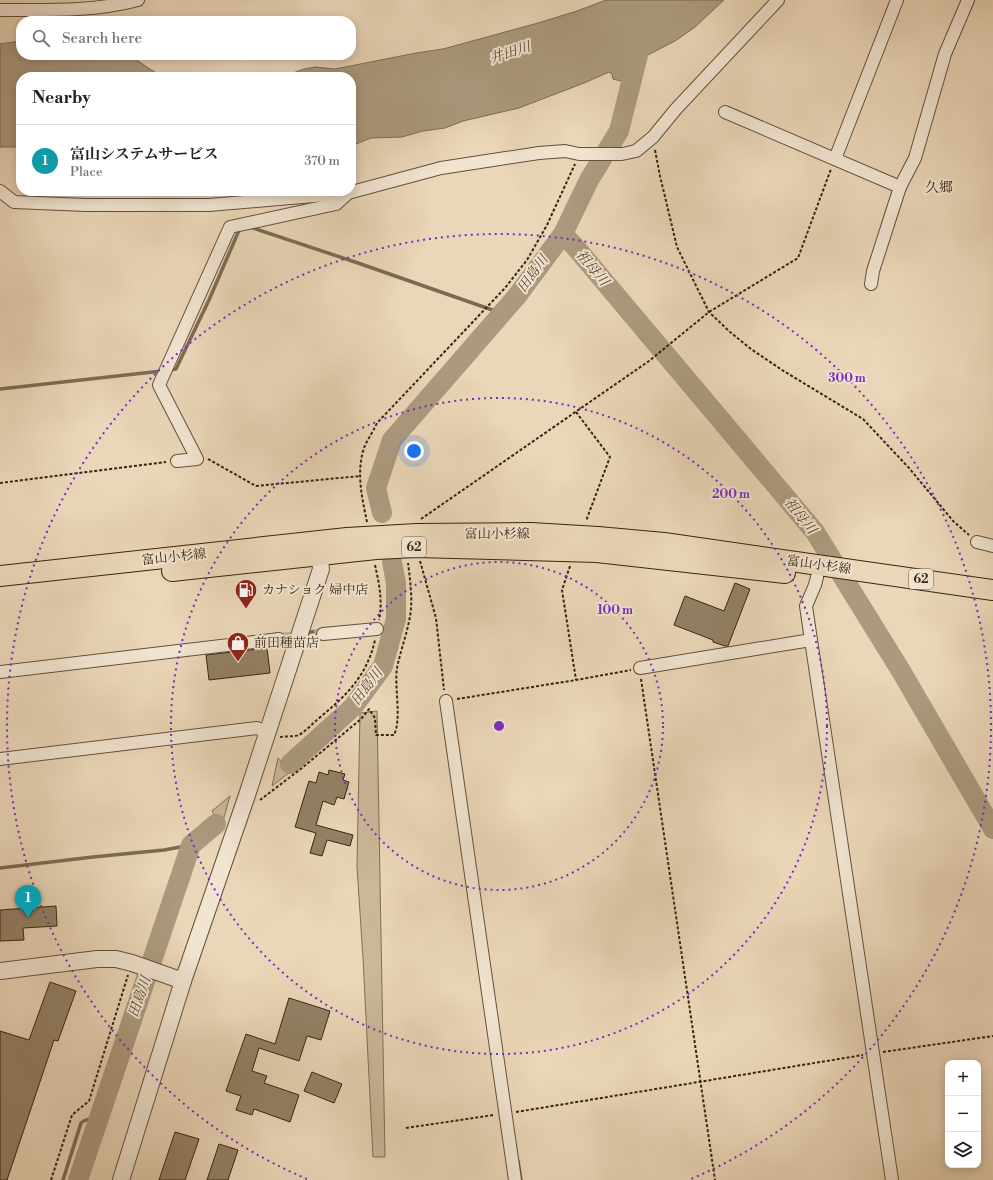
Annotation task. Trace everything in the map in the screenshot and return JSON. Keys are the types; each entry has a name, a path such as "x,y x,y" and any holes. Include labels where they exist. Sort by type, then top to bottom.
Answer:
{"main road":[{"name":"富山小杉線","path":"0,588 417,534 531,534 590,536 664,543 821,574"},
{"name":"富山小杉線","path":"0,576 318,548 372,550 412,548 597,552 993,590"},
{"name":"富山小杉線","path":"854,576 993,603"}],"street":[{"path":"0,10 78,9 123,4 138,0"},
{"path":"356,191 441,168 539,153 565,151 579,154 622,154 636,151 653,136 676,109 778,0"},
{"path":"835,159 897,0"},
{"path":"871,284 873,271 900,187 915,158 944,54 968,0"},
{"path":"725,112 900,187"},
{"path":"0,191 14,202 94,205 210,205 314,196"},
{"path":"177,461 197,459 159,385 230,227 336,204 345,196"},
{"path":"977,542 993,546"},
{"path":"121,1180 183,981 268,733 320,569 318,548"},
{"path":"821,574 806,606 892,1180"},
{"path":"323,634 377,629"},
{"path":"0,672 279,639"},
{"path":"640,668 811,640"},
{"path":"446,700 504,1114 515,1180"},
{"path":"0,759 257,728 268,733"},
{"path":"0,972 97,959 116,959 183,981"}],"path":[{"path":"653,136 660,176 677,248 709,312 730,332 782,370 863,419 909,468 954,522 977,542"},
{"path":"368,522 361,496 360,476 364,449 377,423 505,288 527,260 547,225 579,154"},
{"path":"419,520 649,361 709,312 798,258 835,159"},
{"path":"576,412 610,457 584,528"},
{"path":"197,459 206,458 256,486 360,476"},
{"path":"0,483 177,461"},
{"path":"412,548 436,618 446,700 576,680 640,668 715,1180"},
{"path":"246,798 258,802 361,720 369,709 375,718 376,735 394,735 396,732 397,669 411,608 410,575 412,548"},
{"path":"268,733 277,737 298,735 341,700 358,680 366,666 372,651 381,610 380,586 372,550"},
{"path":"571,562 562,590 576,680"},
{"path":"51,1180 72,1115 89,1101 135,964"},
{"path":"406,1128 504,1114 873,1053 993,1036"}],"shaded area":[{"path":"377,711 385,1157 373,1157 357,867 360,713"},
{"path":"278,758 290,772 272,786"},
{"path":"230,796 221,828 212,811"}],"water":[{"name":"井田川","path":"606,0 724,0 695,27 675,41 642,58 638,63 629,83 613,79 612,74 609,72 519,108 463,121 445,128 423,131 402,137 371,138 356,144 356,72 296,72 316,67 335,69 443,49 577,11"},
{"path":"16,42 16,60 137,60 155,72 16,72 16,147 0,147 0,44"}],"building":[{"path":"735,583 750,589 728,646 713,642 713,640 674,625 685,596 724,611"},
{"name":"前田種苗店","path":"267,648 270,673 209,680 206,655"},
{"path":"329,770 345,774 343,780 349,782 344,799 337,797 334,805 323,801 316,825 353,835 350,846 327,840 322,856 310,853 316,833 295,827 309,781 316,783 319,772 328,775"},
{"path":"56,906 57,926 23,928 24,940 0,941 0,910"},
{"path":"50,982 76,991 58,1041 54,1040 7,1180 0,1180 0,1031 29,1040"},
{"path":"289,998 330,1011 321,1040 307,1036 299,1061 259,1048 252,1071 267,1076 264,1083 299,1095 290,1122 254,1109 252,1115 236,1110 241,1096 226,1091 246,1034 275,1044"},
{"path":"312,1072 342,1084 334,1103 304,1091"},
{"path":"175,1132 199,1139 185,1180 159,1180"},
{"path":"219,1144 238,1150 228,1180 207,1180"}],"waterway":[{"name":"田島川","path":"382,513 376,488 392,440 517,296 563,234 589,180 619,131 641,43"},
{"path":"250,227 501,313"},
{"path":"168,370 176,369 209,300 240,228"},
{"name":"祖母川","path":"563,234 815,532 901,671 993,829"},
{"path":"0,389 162,371"},
{"name":"田島川","path":"290,764 353,707 383,666 396,619 396,583 392,562"},
{"path":"305,633 323,630"},
{"path":"279,636 295,634"},
{"name":"田島川","path":"78,1180 191,845 216,824"},
{"path":"0,868 164,850 191,845"},
{"path":"63,1180 81,1123 87,1120 98,1121"},
{"path":"518,1161 521,1180"}],"tunnel":[{"path":"279,639 323,634"}],"place":[{"name":"カナショク 婦中店","path":"246,610"},
{"name":"前田種苗店","path":"238,662"},
{"name":"富山システムサービス","path":"28,918"}],"district":[{"name":"久郷","path":"939,188"}]}
